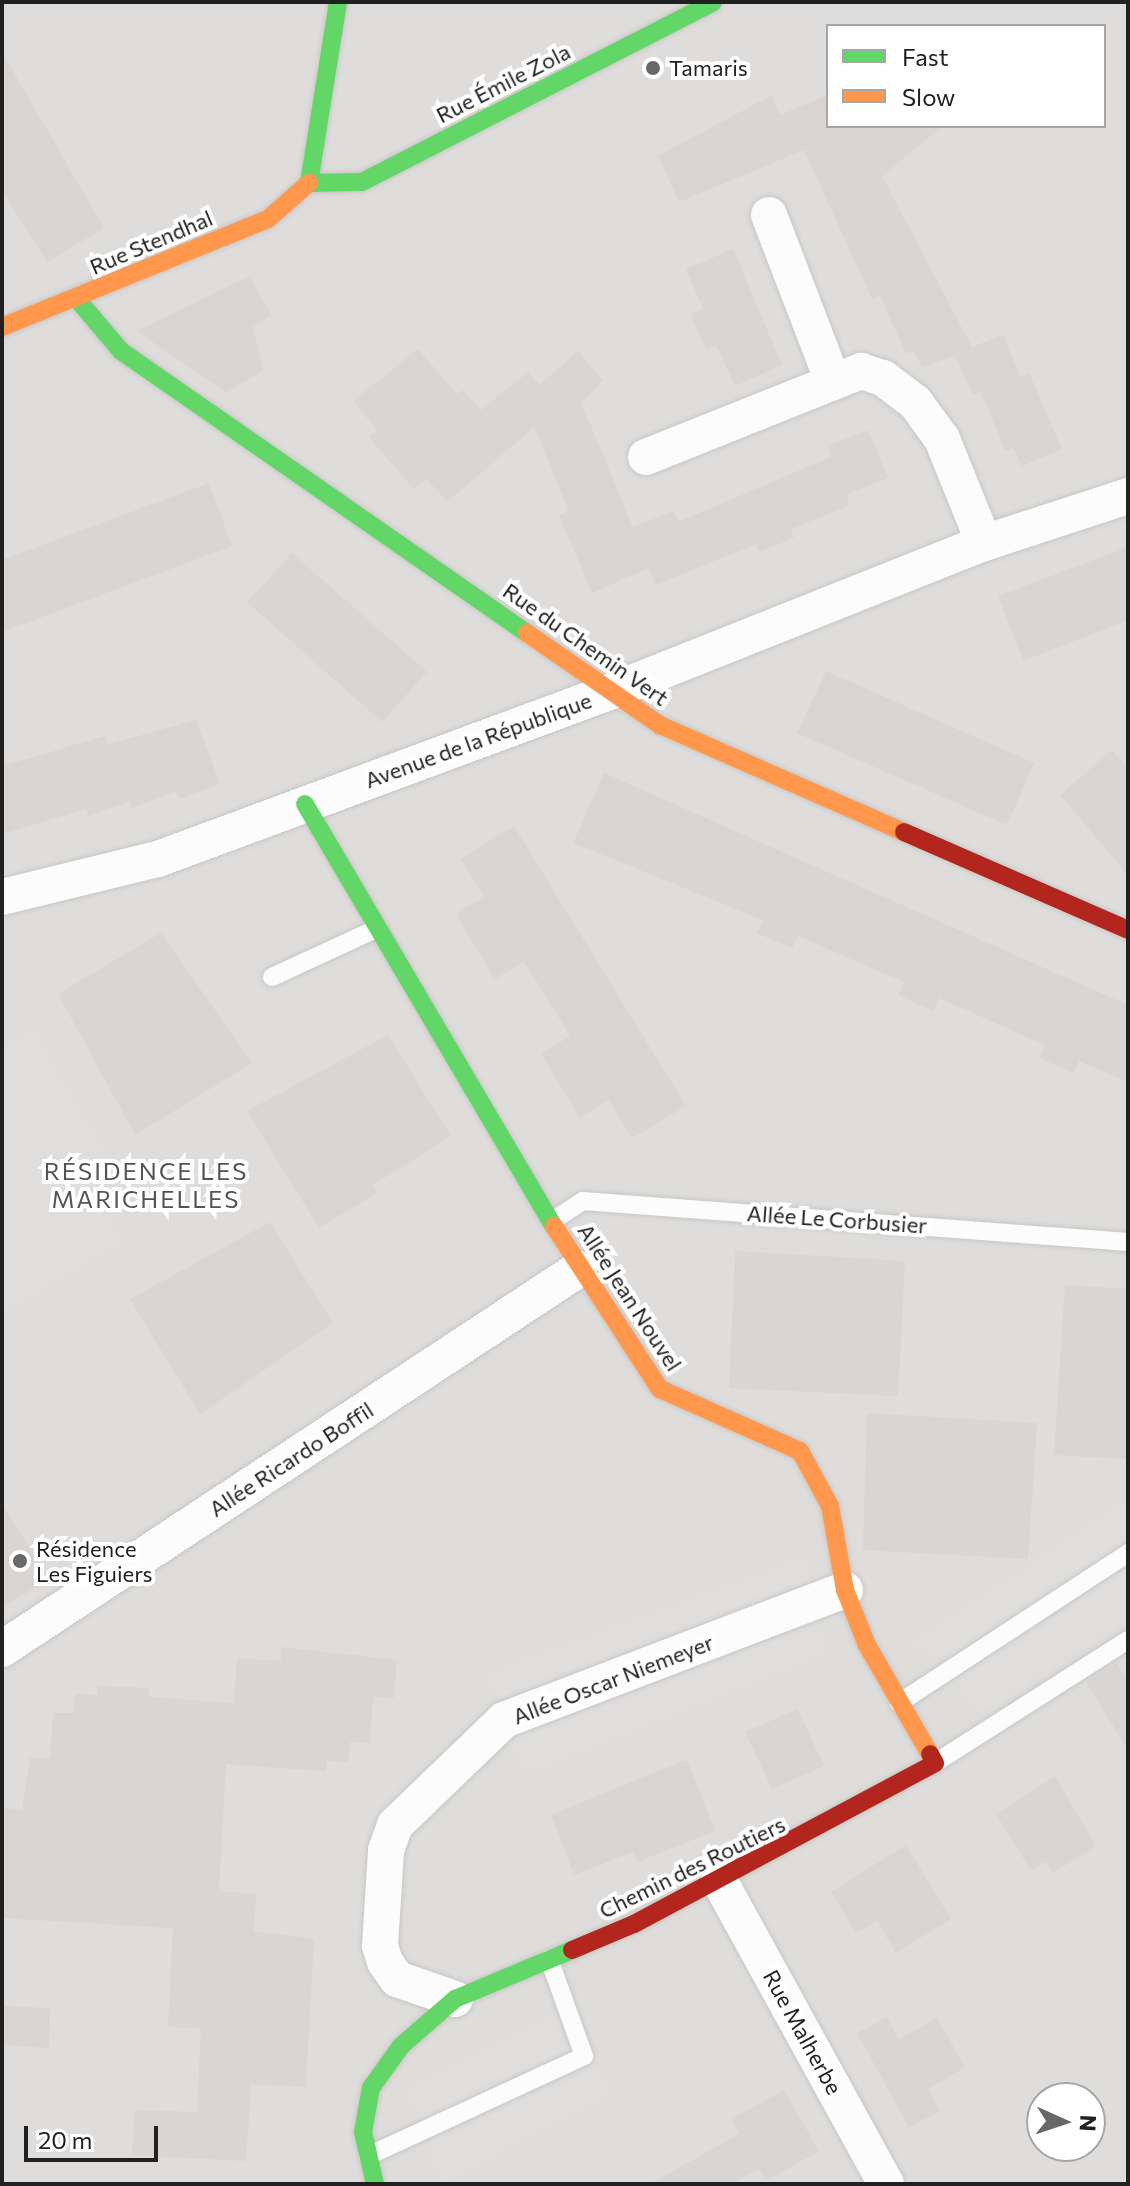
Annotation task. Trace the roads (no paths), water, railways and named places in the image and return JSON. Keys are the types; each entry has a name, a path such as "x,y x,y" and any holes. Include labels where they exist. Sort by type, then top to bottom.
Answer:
{"street":[{"path":"309,183 338,2"},
{"name":"Rue Émile Zola","path":"309,183 362,182 713,2"},
{"name":"Rue Stendhal","path":"2,327 268,219 309,183"},
{"path":"769,215 833,382"},
{"name":"Rue du Chemin Vert","path":"77,299 121,351 660,725 1128,930"},
{"path":"646,457 861,371 883,378 915,402 942,439 984,543"},
{"name":"Avenue de la République","path":"2,897 158,859 609,692 984,543 1128,496"},
{"name":"Allée Jean Nouvel","path":"305,804 579,1269 660,1389 800,1451 830,1506 845,1590 899,1703 935,1763"},
{"name":"Allée Ricardo Boffil","path":"2,1649 579,1269"},
{"name":"Allée Oscar Niemeyer","path":"455,1999 397,1979 385,1962 380,1946 386,1850 395,1825 504,1720 845,1590"},
{"name":"Chemin des Routiers","path":"375,2184 363,2132 371,2088 401,2046 455,1999 719,1880 935,1763"},
{"name":"Rue Malherbe","path":"719,1880 886,2184"}],"lane":[{"path":"272,977 380,927"},
{"name":"Allée Le Corbusier","path":"552,1221 583,1201 1128,1242"},
{"path":"899,1703 1128,1553"},
{"name":"Chemin des Routiers","path":"935,1763 1128,1640"},
{"path":"368,2156 584,2056 549,1959"}],"place":[{"name":"Tamaris","path":"653,68"},
{"name":"Résidence Les Figuiers","path":"20,1561"}],"district":[{"name":"RÉSIDENCE LES MARICHELLES","path":"146,1185"}]}
